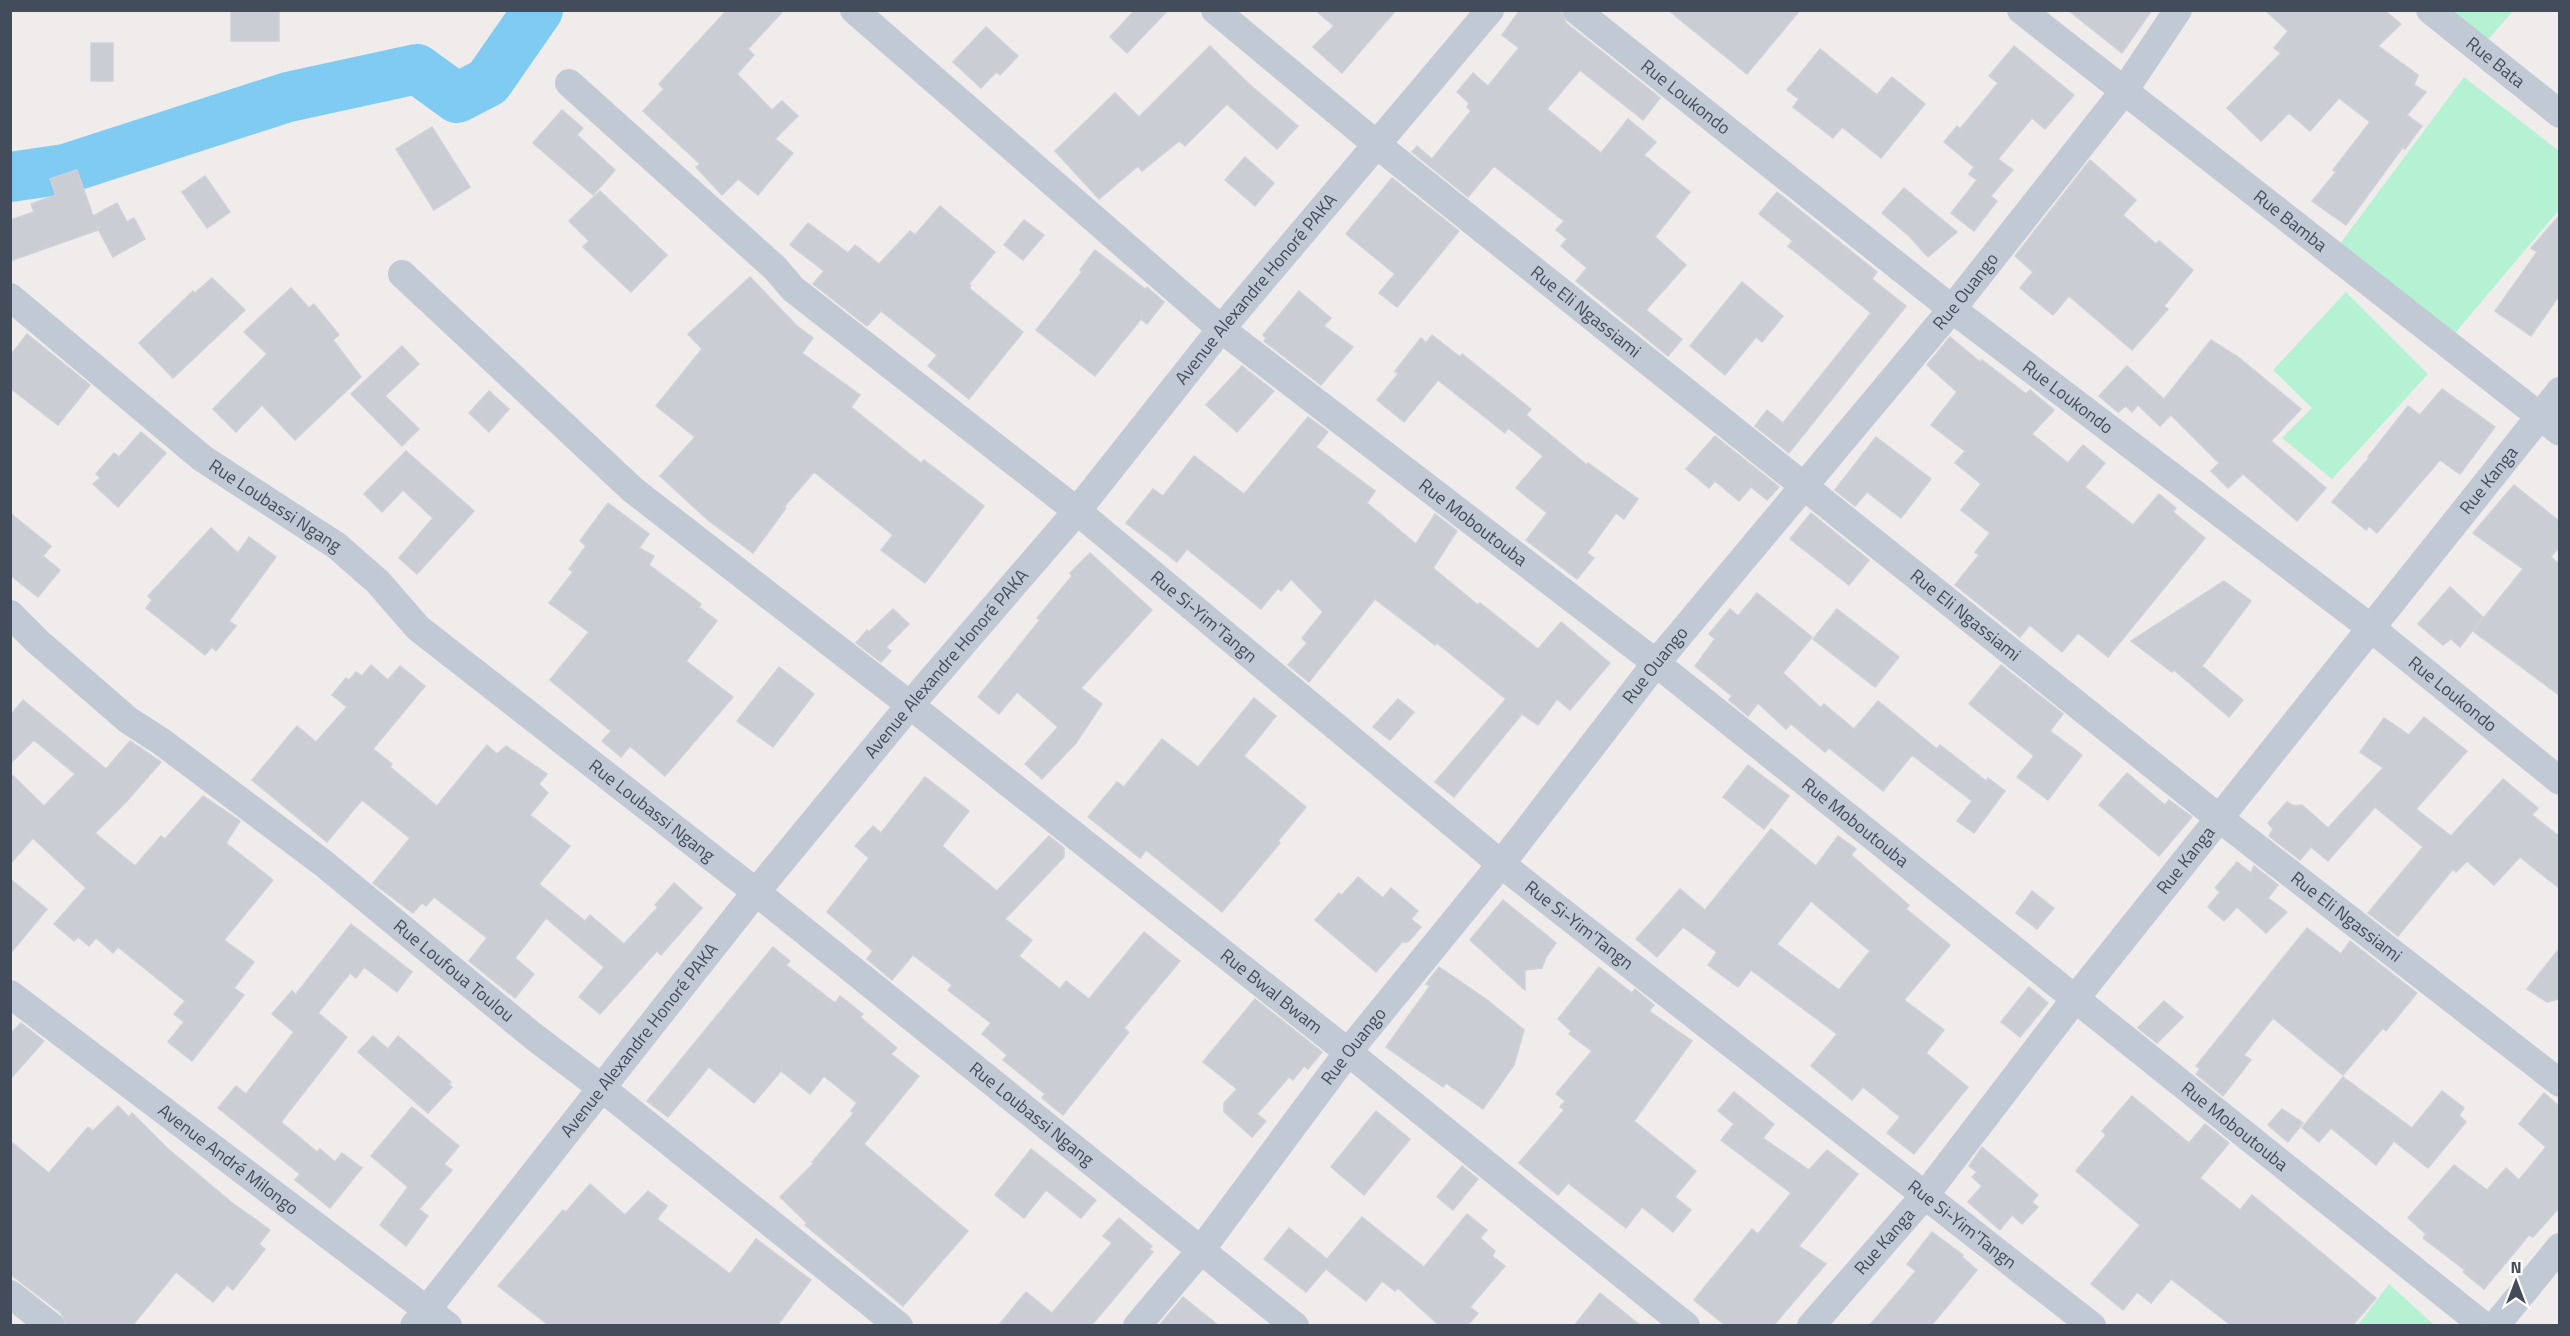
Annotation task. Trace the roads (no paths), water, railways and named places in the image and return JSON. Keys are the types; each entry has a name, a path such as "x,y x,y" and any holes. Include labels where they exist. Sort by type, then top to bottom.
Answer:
{"street":[{"name":"Rue Moboutouba","path":"854,10 1221,329 1656,663 2484,1326"},
{"name":"Rue Eli Ngassiami","path":"1215,10 1376,144 2219,818 2559,1083"},
{"name":"Avenue Alexandre Honoré PAKA","path":"429,1320 603,1089 756,892 910,705 1077,511 1221,329 1490,10"},
{"name":"Rue Loukondo","path":"1576,10 1952,309 2371,628 2559,782"},
{"name":"Rue Bamba","path":"2020,10 2549,424"},
{"name":"Rue Ouango","path":"1137,1326 1201,1250 1348,1052 1501,864 1656,663 1952,309 2124,91 2178,10"},
{"name":"Rue Bata","path":"2430,10 2559,114"},
{"name":"Rue Si-Yim'Tangn","path":"569,83 776,268 793,289 1077,511 1501,864 2092,1326"},
{"name":"Rue Bwal Bwam","path":"402,274 633,490 910,705 1348,1052 1686,1326"},
{"name":"Rue Loubassi Ngang","path":"10,297 202,458 337,546 378,582 418,628 756,892 1295,1326"},
{"name":"Rue Kanga","path":"1811,1326 1926,1194 2075,999 2371,628 2549,424 2559,391"},
{"name":"Rue Loufoua Toulou","path":"10,614 37,641 128,720 162,742 323,863 533,1036 603,1089 899,1326"},
{"name":"Avenue André Milongo","path":"10,994 429,1320"},
{"path":"2495,1326 2559,1247"},
{"path":"10,1294 51,1326"}],"waterway":[{"path":"10,177 65,169 288,97 417,69 457,98 488,82 538,10"}]}
